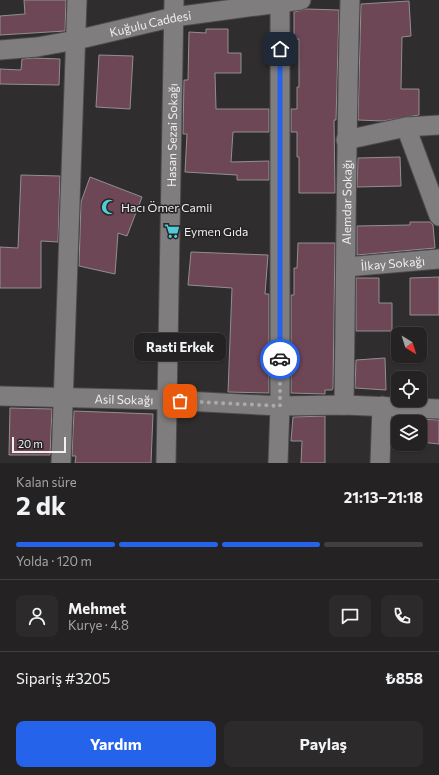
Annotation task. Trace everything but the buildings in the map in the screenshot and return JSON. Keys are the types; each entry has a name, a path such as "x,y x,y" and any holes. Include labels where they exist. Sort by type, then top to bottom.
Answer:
{"street":[{"path":"61,463 77,0"},
{"name":"Kuğulu Caddesi","path":"0,50 36,47 76,40 174,8 301,0"},
{"name":"Alemdar Sokağı","path":"344,405 346,140 350,0"},
{"path":"278,463 280,406 280,2"},
{"name":"Hasan Sezai Sokağı","path":"166,463 174,8"},
{"path":"346,140 406,127 439,124"},
{"path":"406,127 439,216"},
{"name":"İlkay Sokağı","path":"346,267 439,259"},
{"name":"Asil Sokağı","path":"0,396 166,400 280,406 344,405 439,409"},
{"path":"380,463 382,406"}],"way so far":[{"path":"180,401 280,406 280,359"}],"place":[{"name":"Hacı Ömer Camii","path":"109,207"},
{"name":"Eymen Gıda","path":"172,231"},
{"name":"Rasti Erkek","path":"180,401"}],"route":[{"path":"280,49 280,359"}]}
